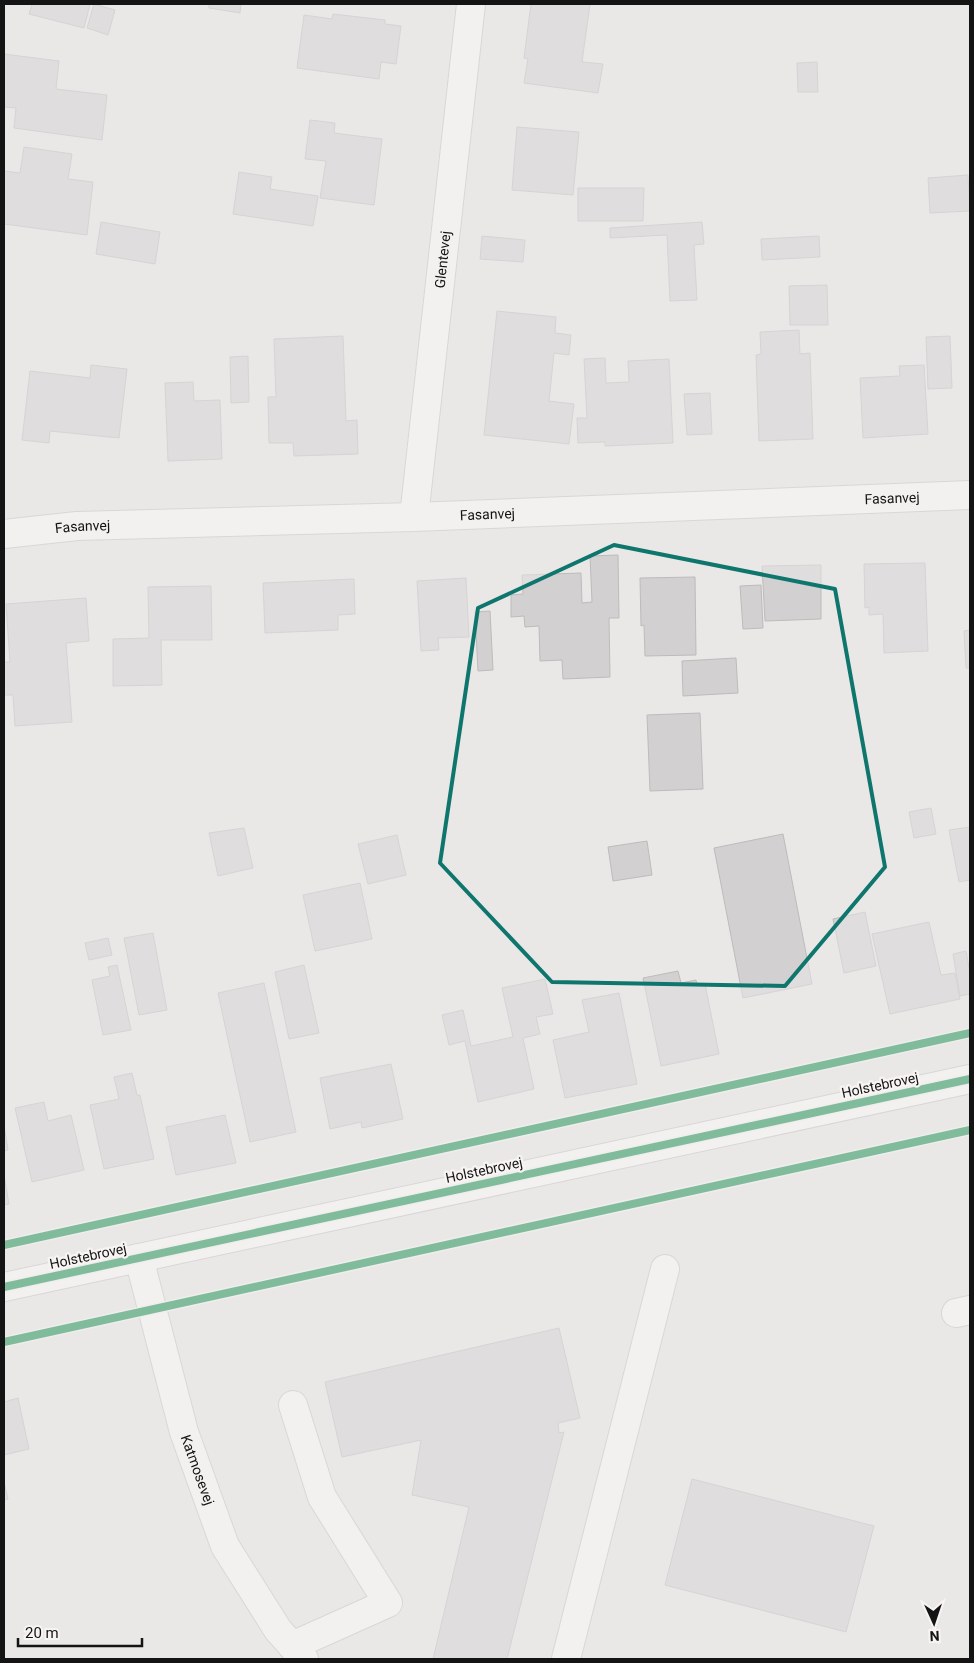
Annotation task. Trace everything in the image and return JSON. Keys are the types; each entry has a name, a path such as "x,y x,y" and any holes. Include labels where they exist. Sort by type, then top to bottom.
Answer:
{"street":[{"name":"Glentevej","path":"414,517 471,4"},
{"name":"Fasanvej","path":"4,534 77,526 414,517 970,495"},
{"name":"Holstebrovej","path":"4,1287 970,1079"},
{"name":"Katmosevej","path":"140,1258 184,1432 225,1546 278,1630 298,1652"},
{"path":"566,1659 666,1269"},
{"path":"293,1405 322,1497 388,1603 298,1652"}],"highlighted area":[{"path":"614,545 835,589 885,867 785,986 552,982 440,863 478,608"}],"building":[{"path":"32,4 90,4 84,28 29,14"},
{"path":"94,4 115,10 108,35 87,28"},
{"path":"209,4 241,4 240,13 209,8"},
{"path":"531,4 590,4 582,62 603,64 598,93 524,83 528,59 524,58"},
{"path":"333,14 385,20 385,24 401,26 396,64 381,62 379,79 297,68 304,15 332,19"},
{"path":"4,54 59,61 56,89 107,95 102,140 14,128 16,108 4,107"},
{"path":"817,62 818,92 798,92 797,63"},
{"path":"310,120 335,123 334,133 382,139 374,205 320,198 326,161 305,159"},
{"path":"517,127 579,132 573,195 512,190"},
{"path":"24,147 72,154 68,179 93,182 87,235 4,224 4,171 20,173"},
{"path":"239,172 272,177 270,189 318,196 313,226 233,214"},
{"path":"968,175 970,211 930,213 928,178"},
{"path":"578,188 644,188 643,221 578,221"},
{"path":"101,222 160,232 155,264 96,254"},
{"path":"702,222 704,244 694,245 697,300 670,301 667,235 610,238 610,228"},
{"path":"482,236 525,240 523,262 480,259"},
{"path":"819,236 820,257 762,260 761,239"},
{"path":"827,285 828,325 790,325 789,286"},
{"path":"497,311 556,317 555,333 571,335 569,355 554,353 549,401 574,404 569,444 484,435"},
{"path":"799,330 800,354 810,353 813,439 759,441 756,355 761,354 760,332"},
{"path":"343,336 346,421 357,420 358,454 294,456 293,443 269,443 268,397 276,397 274,339"},
{"path":"950,336 952,388 928,389 926,337"},
{"path":"248,356 249,402 231,403 230,357"},
{"path":"605,358 606,383 629,382 628,361 669,359 673,443 605,446 605,442 578,443 577,418 587,418 584,359"},
{"path":"91,365 127,369 119,438 50,431 49,443 22,440 30,371 90,378"},
{"path":"924,365 928,434 863,438 860,378 900,376 899,366"},
{"path":"193,382 194,401 220,400 222,459 168,461 165,383"},
{"path":"710,393 712,434 687,435 684,394"},
{"path":"618,555 619,618 609,618 610,677 563,679 562,660 540,661 539,626 525,627 524,616 511,617 511,595 523,594 522,575 581,573 582,603 592,602 590,556"},
{"path":"925,563 928,651 884,653 883,614 869,615 869,607 865,608 864,564"},
{"path":"821,565 821,619 765,621 762,566"},
{"path":"695,577 696,655 645,656 644,625 641,626 640,578"},
{"path":"466,578 469,637 438,638 439,650 421,651 417,581"},
{"path":"354,579 355,614 338,615 338,630 265,633 263,583"},
{"path":"761,585 763,628 743,629 740,586"},
{"path":"211,586 212,640 161,640 162,685 113,686 113,639 149,638 148,587"},
{"path":"86,598 89,641 66,643 72,722 15,726 13,695 4,695 4,662 10,662 6,604"},
{"path":"490,611 493,670 478,671 475,612"},
{"path":"970,630 970,668 966,668 964,631"},
{"path":"736,658 738,693 683,696 682,661"},
{"path":"700,713 703,789 650,791 647,715"},
{"path":"931,808 936,834 914,838 909,812"},
{"path":"970,827 970,880 959,882 949,830"},
{"path":"244,828 253,868 218,876 209,833"},
{"path":"783,834 812,984 743,998 714,848"},
{"path":"397,835 406,875 368,884 358,844"},
{"path":"647,841 652,875 613,881 608,847"},
{"path":"360,883 372,939 315,951 303,895"},
{"path":"865,912 876,966 844,973 833,919"},
{"path":"929,922 941,975 955,973 960,999 890,1014 872,934"},
{"path":"153,933 167,1010 139,1015 124,938"},
{"path":"108,938 112,955 89,960 85,943"},
{"path":"966,951 970,973 970,994 960,996 953,954"},
{"path":"117,965 131,1030 103,1035 92,980 110,976 108,967"},
{"path":"304,965 319,1033 289,1039 275,972"},
{"path":"678,971 681,983 696,980 697,985 705,984 719,1054 661,1066 643,978"},
{"path":"545,979 553,1014 536,1017 540,1034 523,1038 534,1089 478,1102 465,1041 449,1045 442,1015 463,1010 471,1046 513,1037 502,988"},
{"path":"264,983 296,1132 250,1142 218,993"},
{"path":"619,993 637,1084 565,1098 553,1040 589,1032 582,1000"},
{"path":"391,1064 403,1119 362,1128 361,1122 330,1129 320,1078"},
{"path":"132,1073 137,1095 140,1095 154,1159 104,1169 90,1105 119,1099 114,1077"},
{"path":"44,1102 48,1121 71,1115 84,1170 32,1182 15,1108"},
{"path":"225,1115 236,1163 176,1175 166,1127"},
{"path":"4,1125 8,1150 4,1151"},
{"path":"4,1175 9,1204 4,1205"},
{"path":"559,1328 580,1418 558,1423 559,1433 564,1432 507,1659 433,1659 469,1507 412,1495 421,1440 342,1457 325,1382"},
{"path":"18,1398 29,1449 4,1455 4,1402"},
{"path":"692,1479 874,1526 846,1632 665,1585"},
{"path":"4,1482 8,1499 4,1500"}],"cycle path":[{"path":"4,1245 970,1033"},
{"path":"4,1287 970,1079"},
{"path":"4,1342 970,1130"}]}
